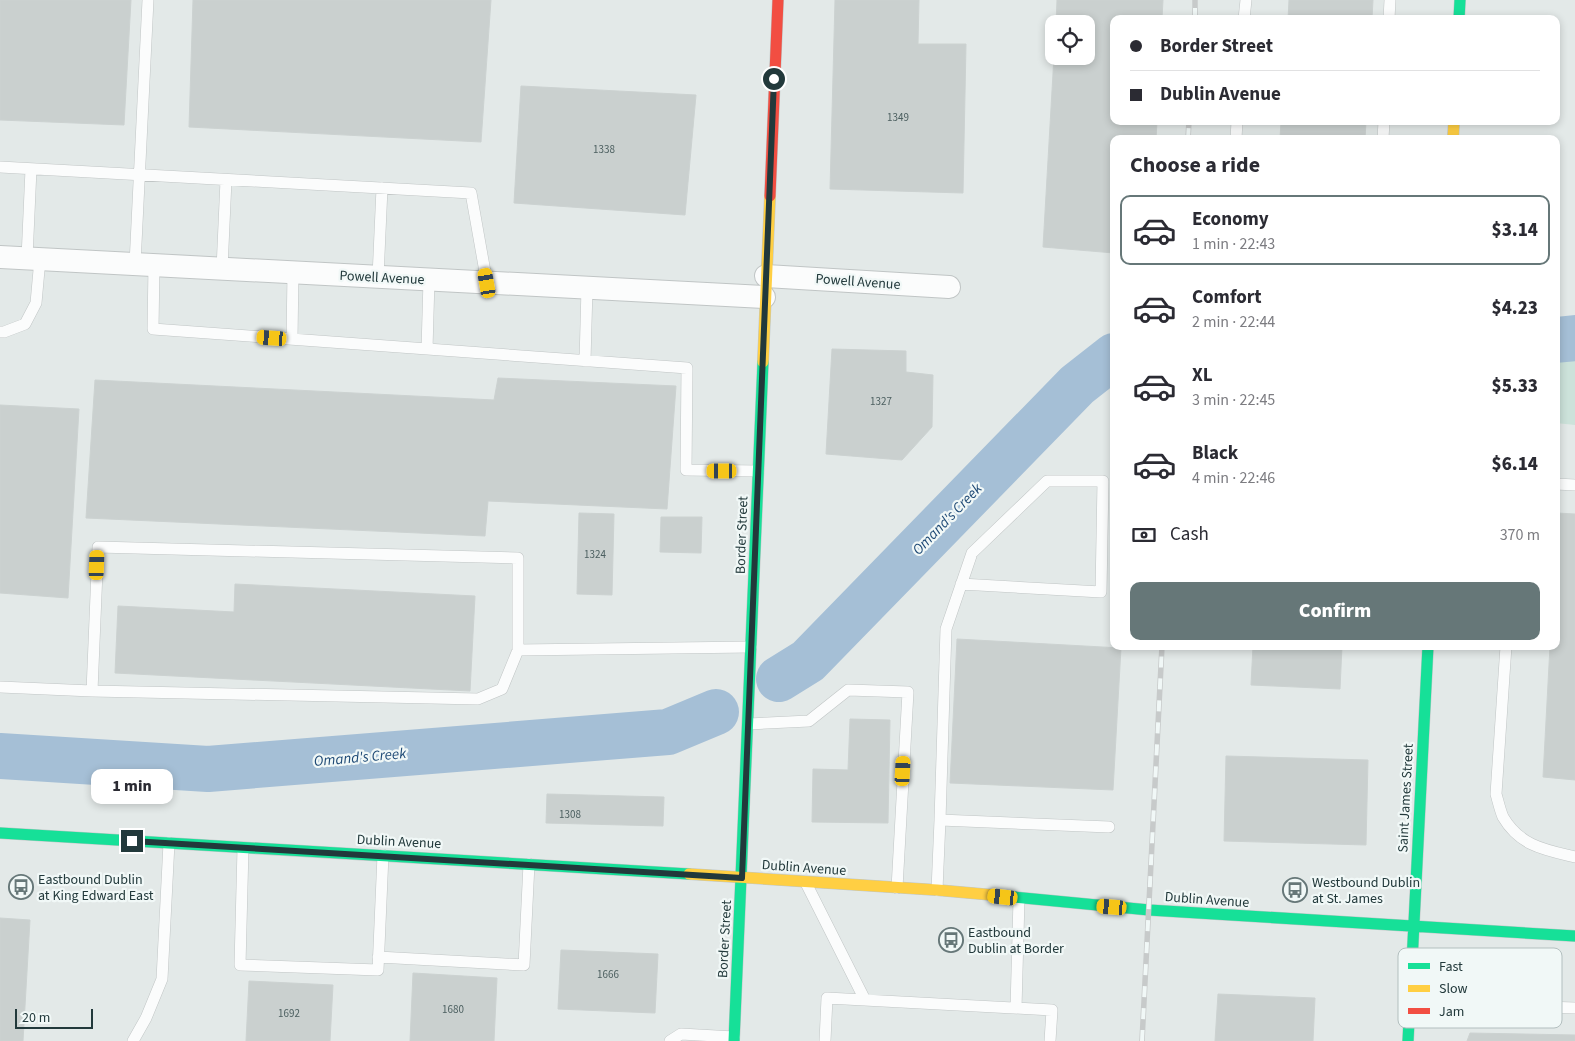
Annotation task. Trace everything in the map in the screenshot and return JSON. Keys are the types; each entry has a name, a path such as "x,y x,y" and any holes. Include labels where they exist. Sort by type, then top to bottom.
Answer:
{"main road":[{"name":"Border Street","path":"734,1039 778,0"},
{"path":"1459,15 1460,0"},
{"name":"Saint James Street","path":"1413,948 1428,650"},
{"name":"Dublin Avenue","path":"0,833 937,890 1149,910 1575,936"},
{"name":"Saint James Street","path":"1408,1041 1409,1028"}],"street":[{"name":"Powell Avenue","path":"0,257 587,288 949,287"}],"lane":[{"path":"148,0 139,175 144,265 153,329 687,368 686,470 758,471"},
{"path":"1244,15 1246,0"},
{"path":"1389,15 1390,0"},
{"path":"0,167 471,193 487,283"},
{"path":"0,332 25,324 36,303 31,169"},
{"path":"222,269 226,180"},
{"path":"378,277 382,188"},
{"path":"292,272 292,339"},
{"path":"427,349 428,280"},
{"path":"585,361 587,288"},
{"path":"937,890 946,629 972,553 1047,481 1103,482 1101,592 962,584"},
{"path":"1560,484 1575,485"},
{"path":"0,688 92,691 478,698 502,689 518,650 518,558 98,547 92,691"},
{"path":"518,650 751,647"},
{"path":"1506,650 1496,794 1503,816 1522,840 1542,850 1575,857"},
{"path":"748,724 809,721 848,690 908,692 896,888"},
{"path":"940,820 1109,827"},
{"path":"133,1041 146,1018 162,979 170,843"},
{"path":"243,848 240,964 378,970 384,855"},
{"path":"378,957 524,965 529,864"},
{"path":"806,883 866,1000"},
{"path":"1016,1008 1019,899"},
{"path":"825,1041 827,998 1052,1010 1050,1041"},
{"path":"1562,1008 1575,1008"},
{"path":"670,1041 681,1034 734,1039"}],"green space":[{"path":"1575,355 1575,425 1560,423 1560,357"}],"building":[{"path":"0,0 131,0 124,125 0,120"},
{"path":"193,0 491,0 481,142 189,127"},
{"path":"835,0 919,0 918,44 966,44 963,193 830,189"},
{"path":"1057,0 1163,0 1162,15 1110,15 1110,125 1157,125 1156,135 1110,135 1110,253 1043,247 1053,65 1095,65 1095,15 1056,15"},
{"path":"1289,0 1373,0 1372,15 1288,15"},
{"path":"521,86 696,95 685,215 514,203"},
{"path":"1281,125 1366,125 1365,135 1280,135"},
{"path":"832,349 906,351 906,372 933,375 932,427 902,460 826,454"},
{"path":"498,378 676,386 667,509 488,501 485,536 86,518 95,380 494,400"},
{"path":"0,405 79,409 68,598 0,593"},
{"path":"579,513 614,514 612,595 577,594"},
{"path":"1560,513 1575,514 1575,780 1543,777 1550,650 1560,650"},
{"path":"661,517 702,517 701,553 660,552"},
{"path":"235,584 475,596 470,691 115,673 118,606 234,612"},
{"path":"957,639 1110,647 1110,650 1121,650 1113,790 950,783"},
{"path":"1253,650 1342,650 1340,689 1251,685"},
{"path":"850,719 890,720 888,823 812,822 813,769 848,770"},
{"path":"1226,756 1368,760 1366,845 1224,841"},
{"path":"547,794 664,797 663,826 546,823"},
{"path":"0,918 30,920 23,1041 0,1041"},
{"path":"561,950 658,954 655,1013 558,1009"},
{"path":"413,973 497,978 494,1041 410,1041"},
{"path":"249,981 333,985 330,1041 246,1041"},
{"path":"1218,994 1315,998 1313,1041 1215,1041"},
{"path":"1470,1033 1575,1035 1575,1041 1467,1041"}],"waterway":[{"name":"Omand's Creek","path":"1560,340 1575,338"},
{"name":"Omand's Creek","path":"779,679 808,661 1077,385 1110,359"},
{"name":"Omand's Creek","path":"0,756 208,769 668,732 716,712"}],"railway":[{"path":"1195,0 1195,15"},
{"path":"1188,135 1189,125"},
{"path":"1142,1041 1162,650"}],"traffic: fast":[{"path":"1459,15 1460,0"},
{"path":"734,1041 763,362"},
{"path":"1413,948 1428,650"},
{"path":"0,833 689,874"},
{"path":"1004,896 1149,910 1575,936"},
{"path":"1408,1041 1409,1028"}],"traffic: slow":[{"path":"1453,135 1454,125"},
{"path":"763,362 770,196"},
{"path":"689,874 1004,896"}],"traffic: jam":[{"path":"770,196 778,0"}],"place":[{"name":"Eastbound Dublin at King Edward East","path":"21,887"},
{"name":"Westbound Dublin at St. James","path":"1295,890"},
{"name":"Eastbound Dublin at Border","path":"951,940"}],"route":[{"path":"132,841 742,878 774,79"}]}
